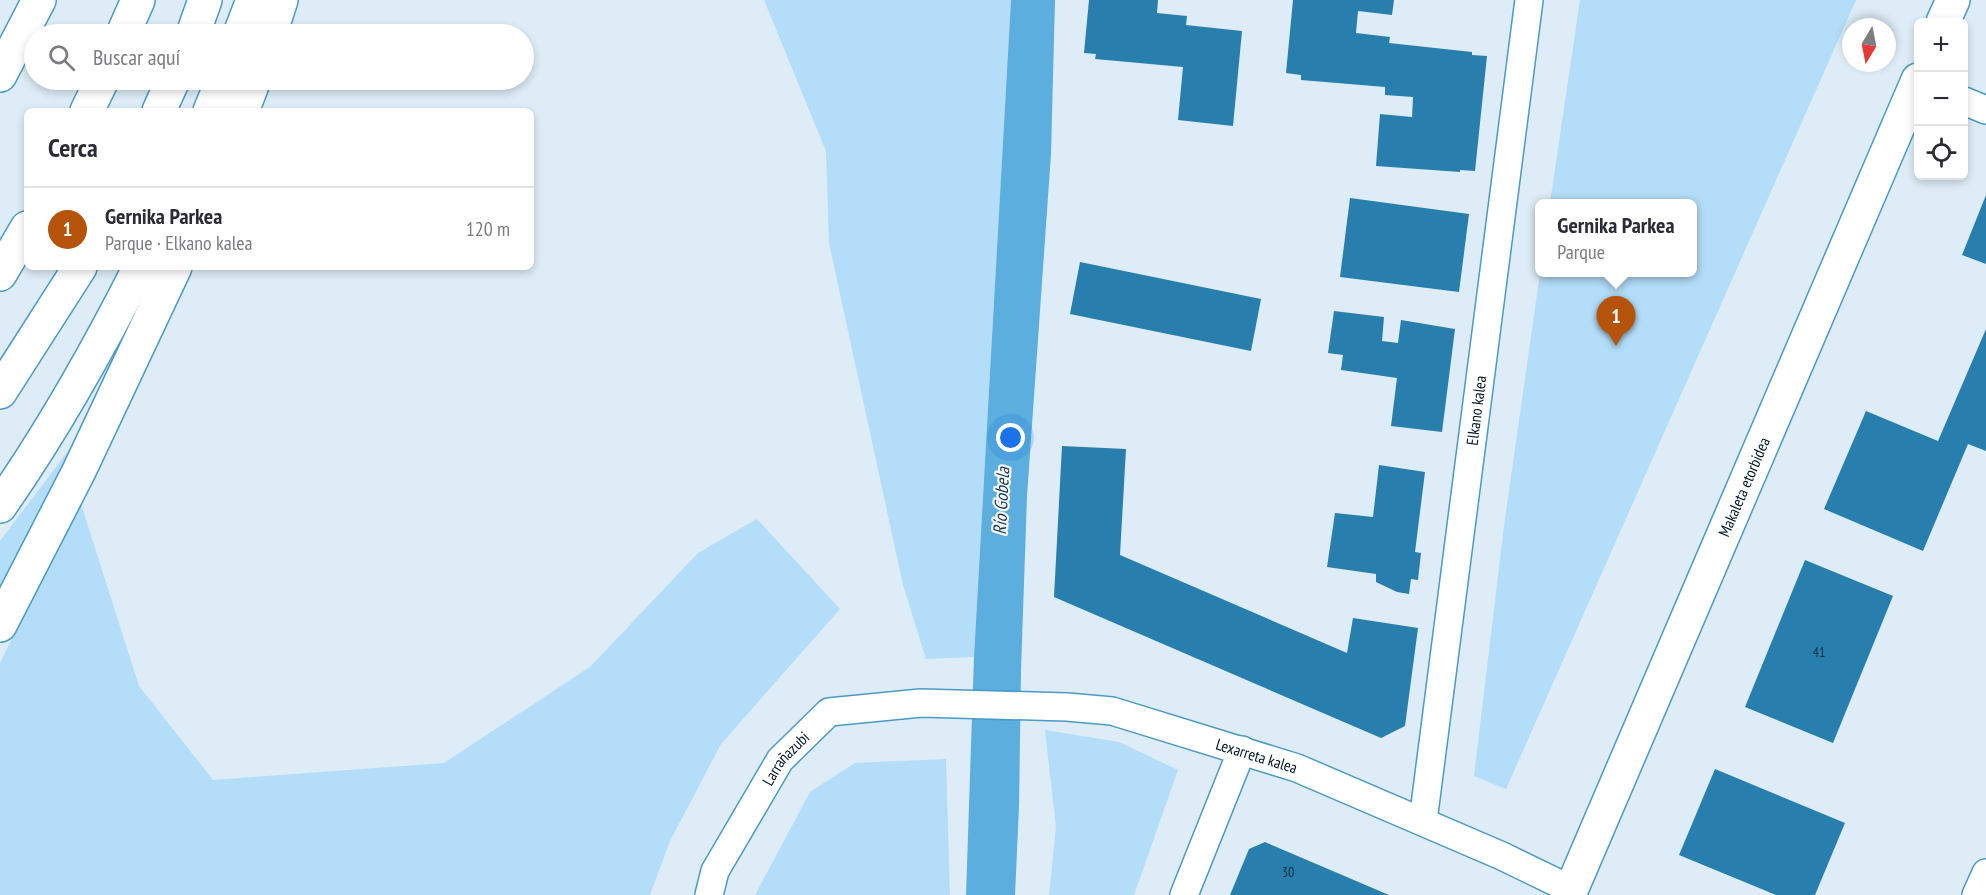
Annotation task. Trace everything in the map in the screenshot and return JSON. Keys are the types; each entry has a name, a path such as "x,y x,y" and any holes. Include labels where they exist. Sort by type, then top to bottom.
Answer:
{"main road":[{"path":"27,24 39,0"},
{"path":"127,24 138,0"},
{"path":"197,24 206,0"},
{"path":"244,24 253,0"},
{"path":"273,24 281,0"},
{"path":"1945,18 1953,0"},
{"path":"0,75 24,29"},
{"name":"Makaleta etorbidea","path":"1570,892 1914,89"},
{"path":"88,108 97,90"},
{"path":"160,108 168,90"},
{"path":"211,108 219,90"},
{"path":"243,108 250,90"},
{"path":"0,274 24,233"},
{"path":"0,392 78,270"},
{"path":"0,506 37,452 101,343 138,270"},
{"path":"0,625 79,471 174,270"}],"street":[{"name":"Elkano kalea","path":"1423,820 1529,0"},
{"path":"1968,103 1986,110"},
{"name":"Lexarreta kalea","path":"921,703 1067,707 1112,711 1296,768 1423,820 1502,856 1570,892"},
{"name":"Larrañazubi","path":"709,895 715,871 780,760 830,712 921,703"},
{"path":"1184,895 1242,750"},
{"path":"1976,895 1986,873"}],"shaded area":[{"path":"764,0 1011,0 974,657 926,659 903,585 829,243 826,151"},
{"path":"1580,0 1856,0 1848,18 1842,18 1842,32 1506,789 1474,776 1504,526 1539,277 1697,277 1697,199 1551,199"},
{"path":"74,443 0,590 0,541"},
{"path":"80,501 139,686 213,780 444,763 590,667 698,553 757,519 840,609 721,744 670,841 650,895 0,895 0,663"},
{"path":"1045,730 1119,742 1178,770 1134,895 1049,895 1056,827"},
{"path":"946,759 950,895 755,895 810,792 855,763"}],"water":[{"name":"Río Gobela","path":"1011,0 1055,0 1051,154 1027,496 1015,895 966,895 974,657"}],"building":[{"path":"1089,0 1158,0 1157,13 1187,16 1186,25 1242,31 1233,126 1178,120 1183,67 1095,59 1096,54 1084,53"},
{"path":"1293,0 1394,0 1392,15 1358,11 1356,33 1390,37 1389,43 1472,52 1472,55 1487,56 1475,171 1376,166 1380,114 1412,117 1413,97 1385,95 1385,87 1301,80 1301,75 1286,73"},
{"path":"1986,195 1986,264 1962,255"},
{"path":"1350,198 1469,214 1459,292 1340,277"},
{"path":"1080,262 1261,299 1251,351 1070,314"},
{"path":"1334,311 1384,317 1382,341 1398,343 1401,320 1455,329 1442,432 1391,426 1397,378 1341,370 1343,355 1328,353"},
{"path":"1986,329 1986,451 1968,444 1923,551 1824,509 1866,411 1938,441"},
{"path":"1062,446 1126,449 1120,555 1347,653 1353,618 1418,628 1405,726 1381,738 1054,597"},
{"path":"1379,465 1425,472 1415,552 1421,553 1418,580 1411,579 1409,594 1397,592 1376,582 1376,574 1327,567 1335,513 1373,517"},
{"path":"1805,560 1893,596 1833,743 1745,707"},
{"path":"1715,769 1845,823 1815,895 1776,895 1679,855"},
{"path":"1265,842 1389,895 1230,895 1249,849"}],"place":[{"name":"Gernika Parkea","path":"1616,346"}]}
